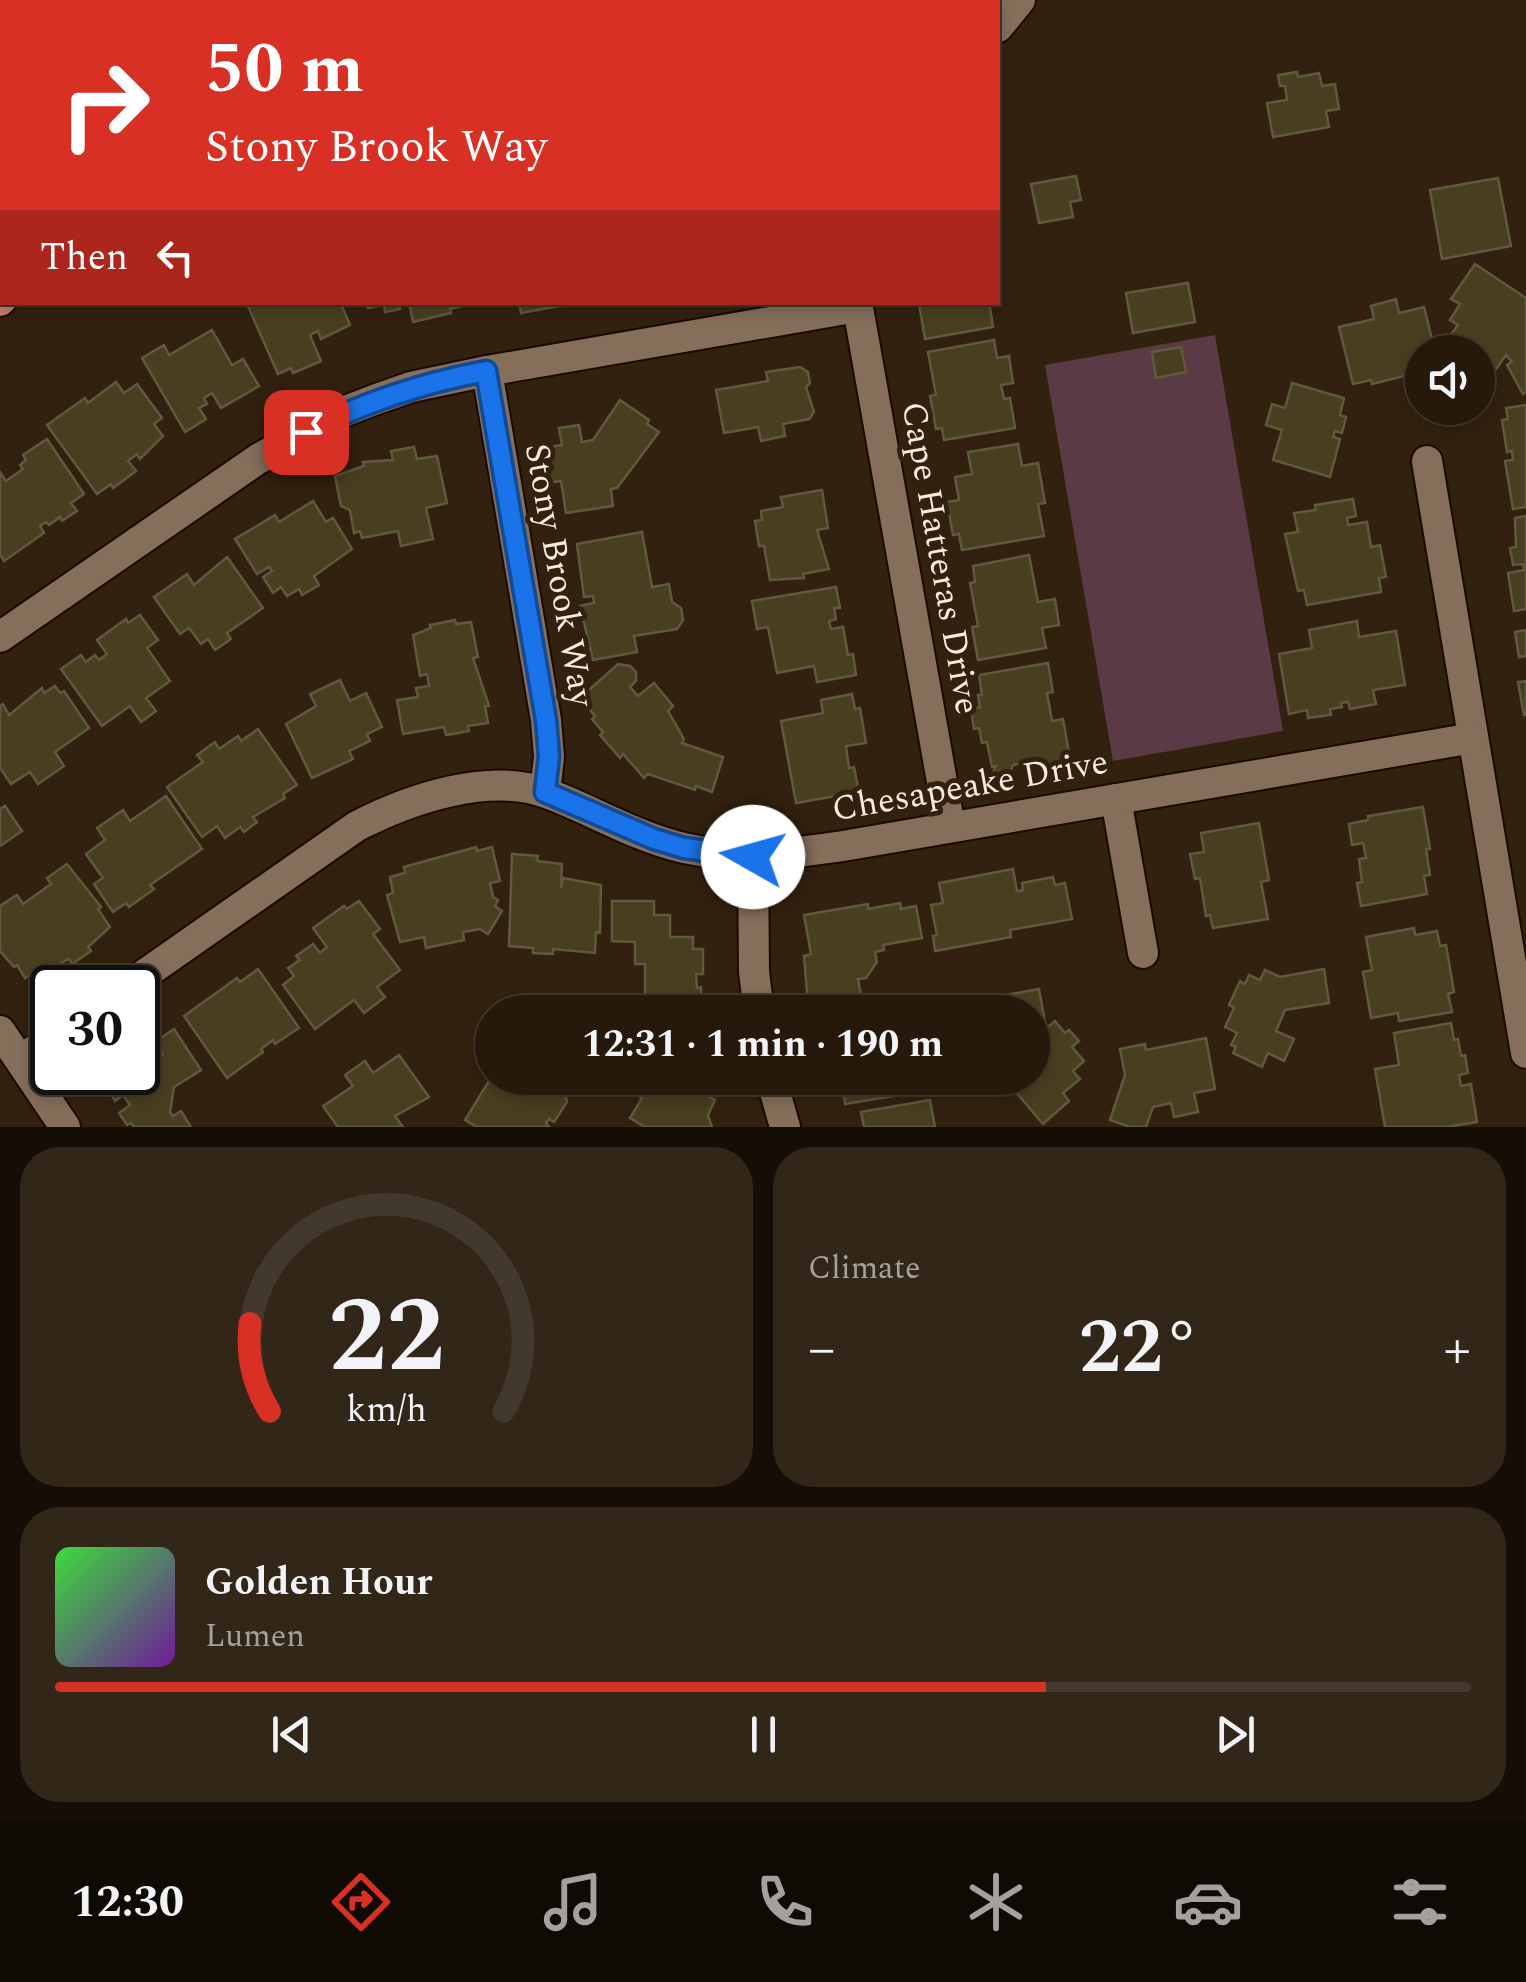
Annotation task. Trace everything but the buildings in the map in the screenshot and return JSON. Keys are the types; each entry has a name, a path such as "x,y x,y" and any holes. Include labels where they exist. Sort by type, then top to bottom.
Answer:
{"street":[{"path":"1000,25 1020,0"},
{"path":"0,637 194,502 344,412 411,387 486,371 857,305"},
{"name":"Cape Hatteras Drive","path":"857,305 950,827"},
{"name":"Stony Brook Way","path":"486,371 546,720 549,756 545,792"},
{"path":"1426,461 1526,1053"},
{"name":"Chesapeake Drive","path":"158,965 329,844 387,810 423,797 485,787 545,792 654,839 684,848 753,857 844,846 1473,738"},
{"path":"1116,799 1142,953"},
{"path":"753,857 757,995"},
{"path":"0,1031 65,1127"},
{"path":"20,1060 30,1053"},
{"path":"776,1095 785,1127"}],"shaded area":[{"path":"1215,335 1283,731 1113,761 1045,365"}],"route":[{"path":"306,432 344,412 411,387 486,371 546,720 549,756 545,792 654,839 684,848 753,857"}]}
